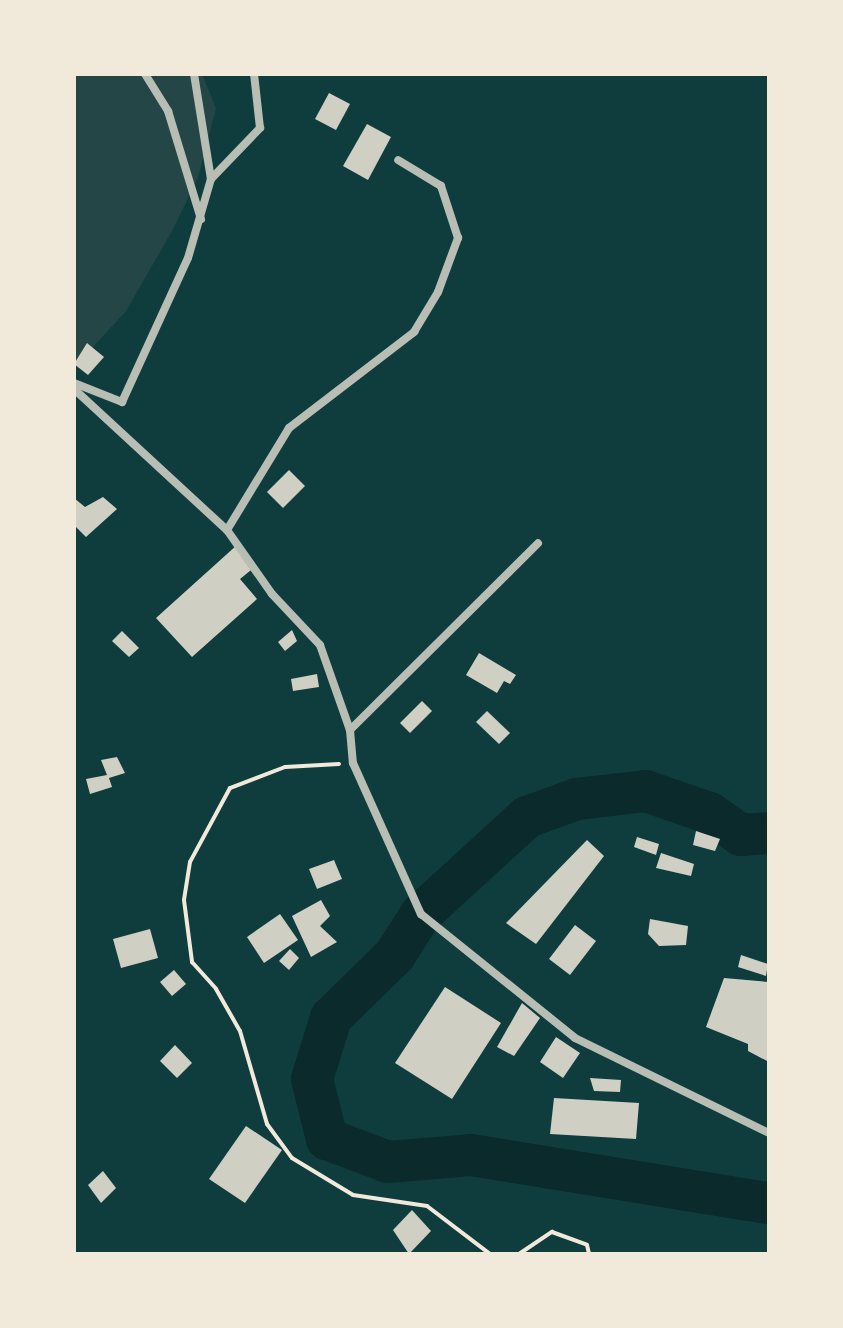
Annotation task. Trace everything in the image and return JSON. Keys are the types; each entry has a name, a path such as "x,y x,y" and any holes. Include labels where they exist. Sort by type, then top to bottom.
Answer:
{"street":[{"path":"145,74 168,111 202,220"},
{"path":"74,386 122,402 202,220 211,179 194,74"},
{"path":"211,179 260,128 254,74"},
{"path":"227,530 289,428 414,332 438,292 458,238 441,186 398,160"},
{"path":"74,386 227,530 272,594 320,645 350,730 353,763 421,914 575,1038 769,1133"},
{"path":"350,730 538,543"}],"path":[{"path":"353,763 285,767 230,788 190,862 184,900 192,962 216,989 240,1031 267,1124 292,1158 353,1195 427,1206 490,1254"},
{"path":"519,1254 552,1232 587,1245 589,1254"}],"shaded area":[{"path":"74,74 202,74 216,108 198,178 172,231 126,311 74,368"}],"building":[{"path":"329,93 350,104 336,130 315,119"},
{"path":"367,124 391,137 368,180 343,166"},
{"path":"87,343 104,357 88,375 74,364"},
{"path":"289,470 305,486 283,508 267,492"},
{"path":"103,497 117,509 86,537 74,525 74,498 85,507"},
{"path":"237,545 256,566 240,579 257,599 192,657 156,618"},
{"path":"292,630 297,641 285,651 278,642"},
{"path":"122,631 139,648 129,657 112,641"},
{"path":"479,653 516,675 510,684 504,681 497,693 466,675"},
{"path":"317,674 319,687 293,691 291,679"},
{"path":"422,701 432,711 410,733 400,723"},
{"path":"487,711 510,733 499,744 476,722"},
{"path":"117,757 125,773 109,778 112,787 90,794 86,779 107,775 101,760"},
{"path":"696,831 720,839 715,851 693,845"},
{"path":"637,837 659,844 656,855 634,847"},
{"path":"587,840 604,856 536,944 506,923"},
{"path":"661,853 694,864 691,876 656,868"},
{"path":"334,860 342,879 317,889 309,869"},
{"path":"321,900 330,916 320,926 337,942 311,957 292,916"},
{"path":"280,914 298,940 264,963 247,937"},
{"path":"650,919 688,926 686,945 659,946 648,934"},
{"path":"575,925 596,941 570,975 549,959"},
{"path":"150,929 158,958 121,968 113,939"},
{"path":"290,949 299,958 289,970 279,961"},
{"path":"741,955 768,964 766,976 738,967"},
{"path":"174,970 186,984 172,996 160,982"},
{"path":"724,978 769,982 769,1062 748,1051 748,1044 706,1027"},
{"path":"445,987 501,1023 452,1099 395,1063"},
{"path":"522,1003 540,1018 514,1056 497,1047"},
{"path":"556,1037 580,1053 563,1078 540,1062"},
{"path":"175,1045 192,1063 177,1078 160,1061"},
{"path":"590,1078 621,1080 620,1092 594,1091"},
{"path":"554,1098 639,1103 636,1139 550,1134"},
{"path":"246,1126 282,1150 245,1203 209,1179"},
{"path":"103,1171 116,1188 101,1203 88,1185"},
{"path":"412,1210 431,1231 409,1254 393,1230"}],"waterway":[{"path":"769,833 741,835 709,813 646,791 577,799 527,817 421,914 395,955 331,1018 312,1079 327,1139 388,1162 471,1155 769,1203"}]}
